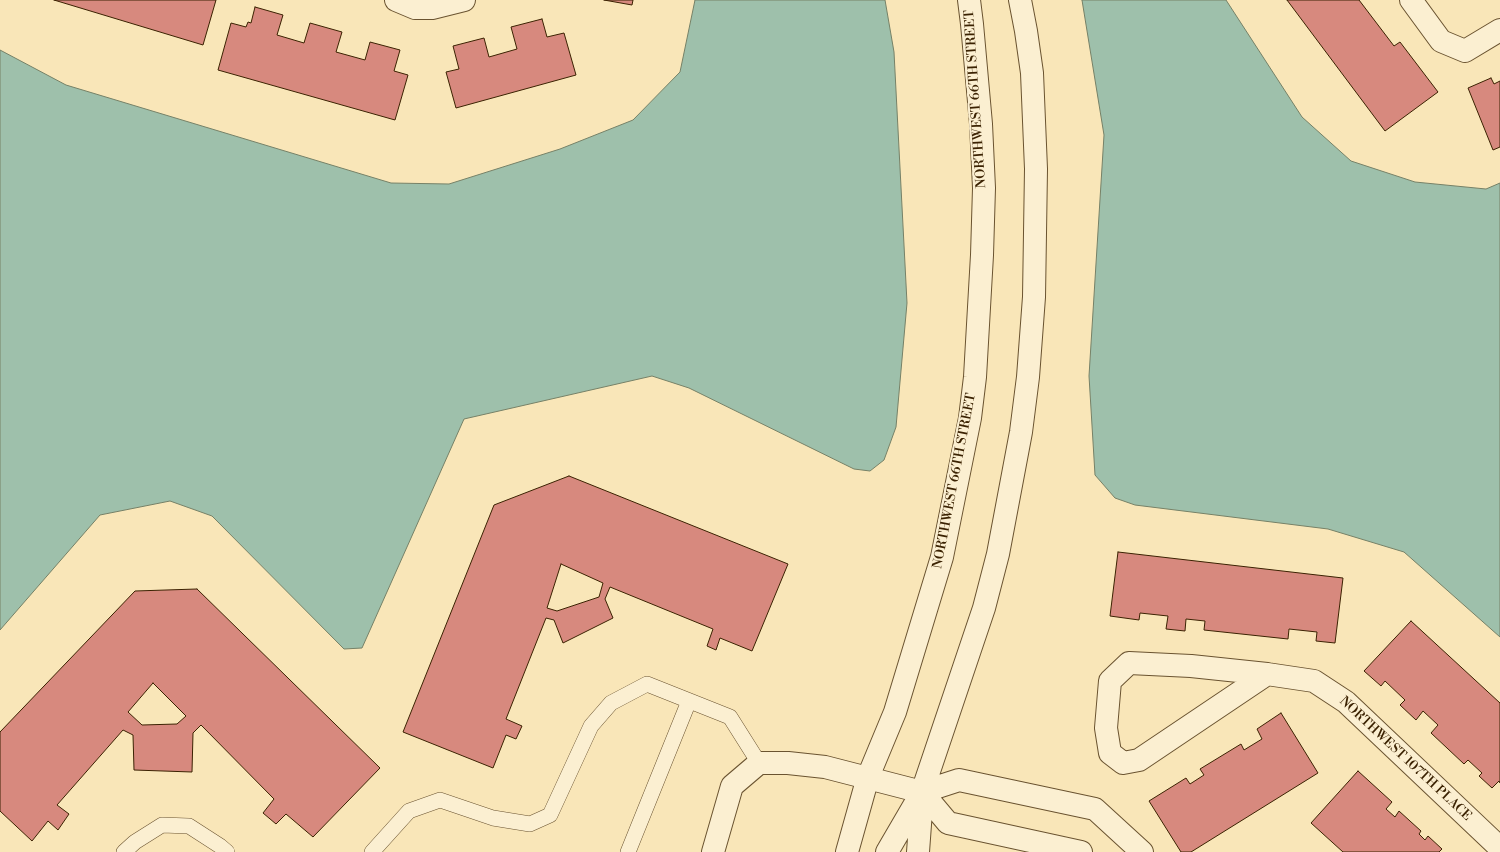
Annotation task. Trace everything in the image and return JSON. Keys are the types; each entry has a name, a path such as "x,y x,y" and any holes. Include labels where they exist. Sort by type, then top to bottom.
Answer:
{"street":[{"path":"396,0 415,8 432,8 464,0"},
{"name":"NORTHWEST 66TH STREET","path":"847,852 868,777 895,712 942,557 970,418 975,377 984,188 981,124 969,0"},
{"path":"887,852 922,792 984,608 998,554 1021,432 1028,377 1034,297 1036,169 1032,73 1020,0"},
{"path":"1411,0 1441,41 1465,52 1500,30"},
{"name":"NORTHWEST 107TH PLACE","path":"1267,674 1139,760 1123,763 1110,753 1106,728 1110,681 1129,663 1191,666 1267,674 1314,681 1346,702 1500,848"},
{"path":"713,852 732,786 759,763 788,763 825,767 922,792 959,780 1095,809 1142,852"},
{"path":"918,852 922,792"},
{"path":"922,792 948,823 1081,852"}],"lane":[{"path":"372,852 409,811 440,800 493,818 530,824 550,815 591,726 611,703 647,684 730,717 759,763"},
{"path":"628,852 689,701"},
{"path":"124,852 135,842 162,824 189,826 227,852"}],"shaded area":[{"path":"695,0 885,0 894,52 907,303 896,427 884,460 870,471 854,469 689,388 652,376 464,419 362,648 344,649 212,516 170,501 100,515 0,630 0,50 66,85 391,183 449,184 560,149 633,120 680,72"},
{"path":"1082,0 1226,0 1302,117 1351,161 1415,182 1486,189 1500,183 1500,637 1404,552 1328,529 1135,505 1115,498 1095,475 1089,376 1104,135"}],"building":[{"path":"54,0 216,0 203,45"},
{"path":"604,0 633,0 632,5"},
{"path":"1287,0 1359,0 1394,46 1400,42 1438,92 1385,131"},
{"path":"255,7 283,15 277,35 304,43 310,23 342,32 336,52 365,60 370,42 400,50 394,71 408,75 395,120 218,70 231,23 246,27 248,22 251,23"},
{"path":"542,19 547,37 564,33 576,75 456,108 446,72 459,69 453,46 484,38 489,57 517,49 511,27"},
{"path":"1491,78 1494,84 1500,81 1500,147 1493,150 1468,88"},
{"path":"569,476 788,564 752,651 720,638 716,650 707,646 713,629 610,587 605,599 613,618 563,643 554,620 546,618 506,719 522,726 516,739 506,735 493,768 403,732 494,505","holes":["561,564 603,583 599,597 557,611 547,608"]},
{"path":"1118,552 1343,578 1335,643 1316,641 1317,632 1289,629 1288,639 1204,630 1205,621 1186,619 1185,631 1166,629 1168,616 1140,613 1139,620 1110,616"},
{"path":"197,589 380,768 313,837 286,814 276,824 263,813 274,799 201,725 193,733 192,772 134,770 133,735 123,730 57,805 69,814 58,830 48,821 32,841 0,811 0,732 135,591","holes":["153,683 186,716 177,724 142,725 128,712"]},
{"path":"1411,621 1500,703 1500,783 1499,781 1492,788 1479,776 1482,773 1468,760 1464,764 1431,733 1438,725 1423,711 1416,720 1400,705 1405,700 1385,681 1381,686 1364,671"},
{"path":"1281,713 1318,773 1191,852 1181,852 1149,801 1186,778 1190,784 1204,775 1200,769 1241,744 1244,750 1262,739 1257,729"},
{"path":"1358,771 1392,802 1386,809 1395,817 1399,811 1421,831 1419,834 1425,840 1428,836 1442,849 1439,852 1343,852 1311,823"}]}
